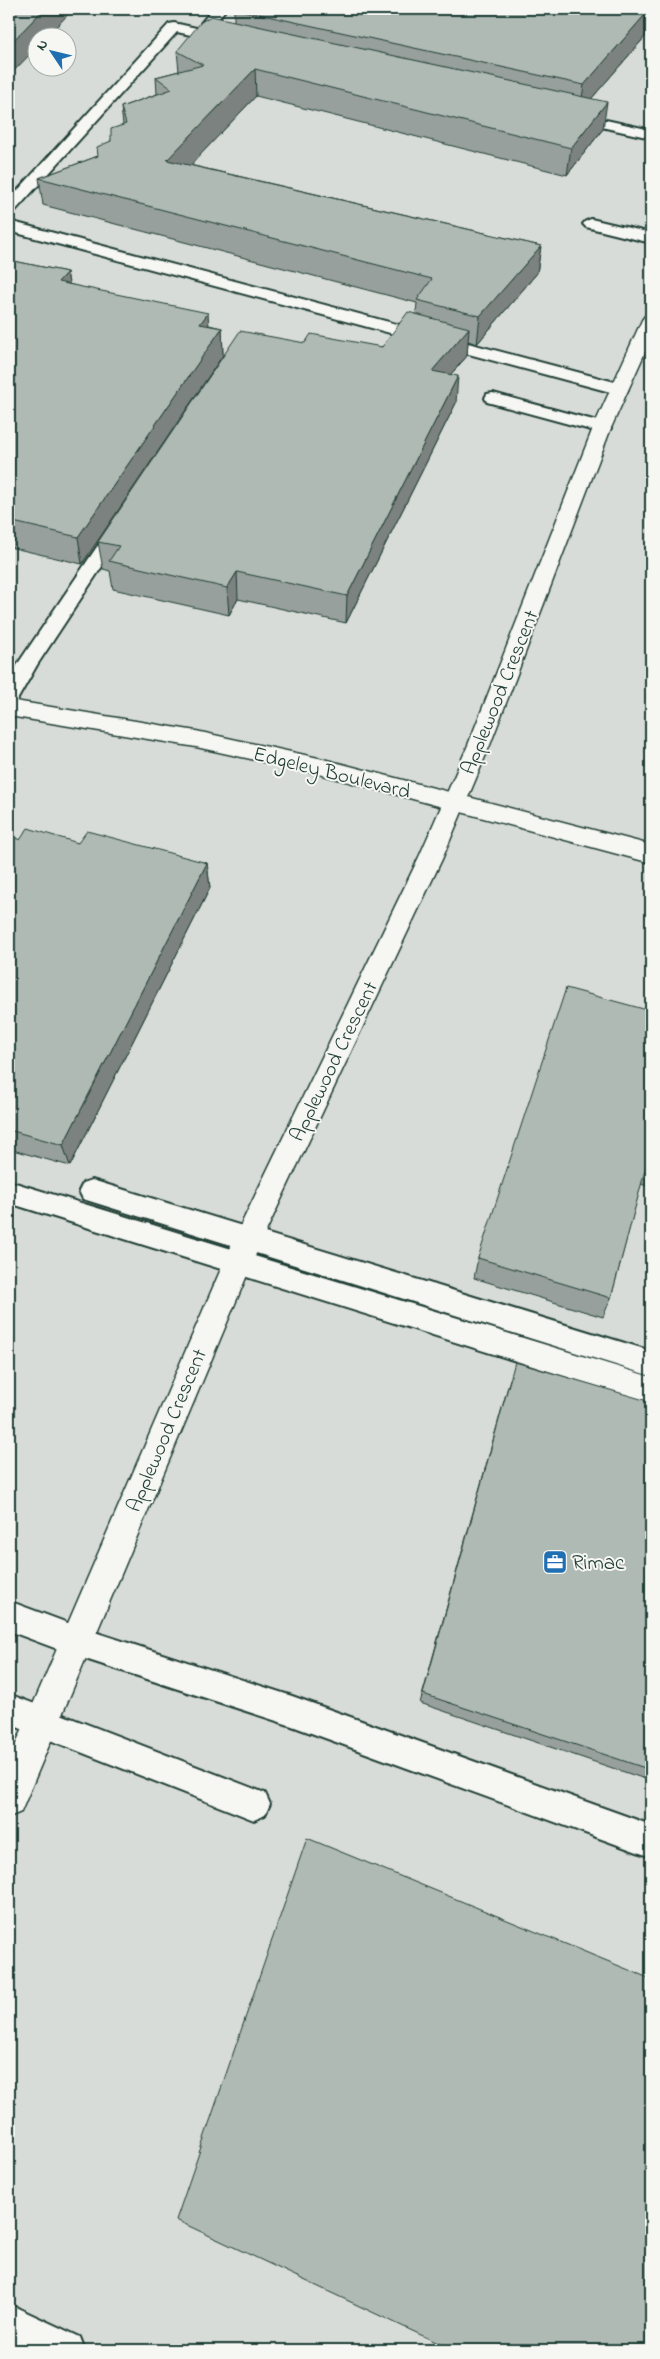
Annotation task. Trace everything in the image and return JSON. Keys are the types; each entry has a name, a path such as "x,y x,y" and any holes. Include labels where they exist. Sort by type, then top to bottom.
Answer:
{"street":[{"name":"Applewood Crescent","path":"9,1800 242,1252 431,857 479,745 602,428 651,320"},
{"name":"Edgeley Boulevard","path":"9,708 206,741 323,767 651,854"}],"lane":[{"path":"9,209 174,27 244,37 207,23 220,9"},
{"path":"572,9 651,25"},
{"path":"571,103 651,120"},
{"path":"552,112 651,134"},
{"path":"590,224 651,238"},
{"path":"9,226 620,389"},
{"path":"492,398 602,428"},
{"path":"9,697 29,662 128,513"},
{"path":"92,1191 242,1252 651,1390"},
{"path":"9,1192 242,1252 412,1289 651,1364"},
{"path":"9,1616 76,1641 292,1711 651,1841"},
{"path":"9,1709 254,1804"},
{"path":"9,2322 67,2350"}],"shaded area":[{"path":"9,9 651,9 651,2350 9,2350"}],"building":[{"path":"9,9 44,9 9,45"},
{"path":"235,9 650,9 584,85"},
{"path":"211,16 607,102 571,148 255,69 167,160 541,246 480,316 417,300 432,279 39,178 98,156 97,147 111,141 111,129 126,124 121,107 172,89 156,77 203,65 177,51 201,22"},
{"path":"9,260 67,272 58,282 208,313 200,324 222,328 78,537 9,521"},
{"path":"408,312 469,328 432,371 458,376 347,596 237,572 227,588 109,561 119,546 98,542 240,331 305,343 311,334 382,347"},
{"path":"28,828 78,843 87,831 207,863 63,1145 9,1130 9,835 20,840"},
{"path":"566,988 651,1011 651,1164 647,1163 611,1298 478,1258"},
{"name":"Rimac","path":"515,1362 651,1402 651,1770 423,1694"},
{"path":"307,1838 651,1979 651,2350 453,2350 176,2220"}],"place":[{"name":"Rimac","path":"555,1562"}]}
